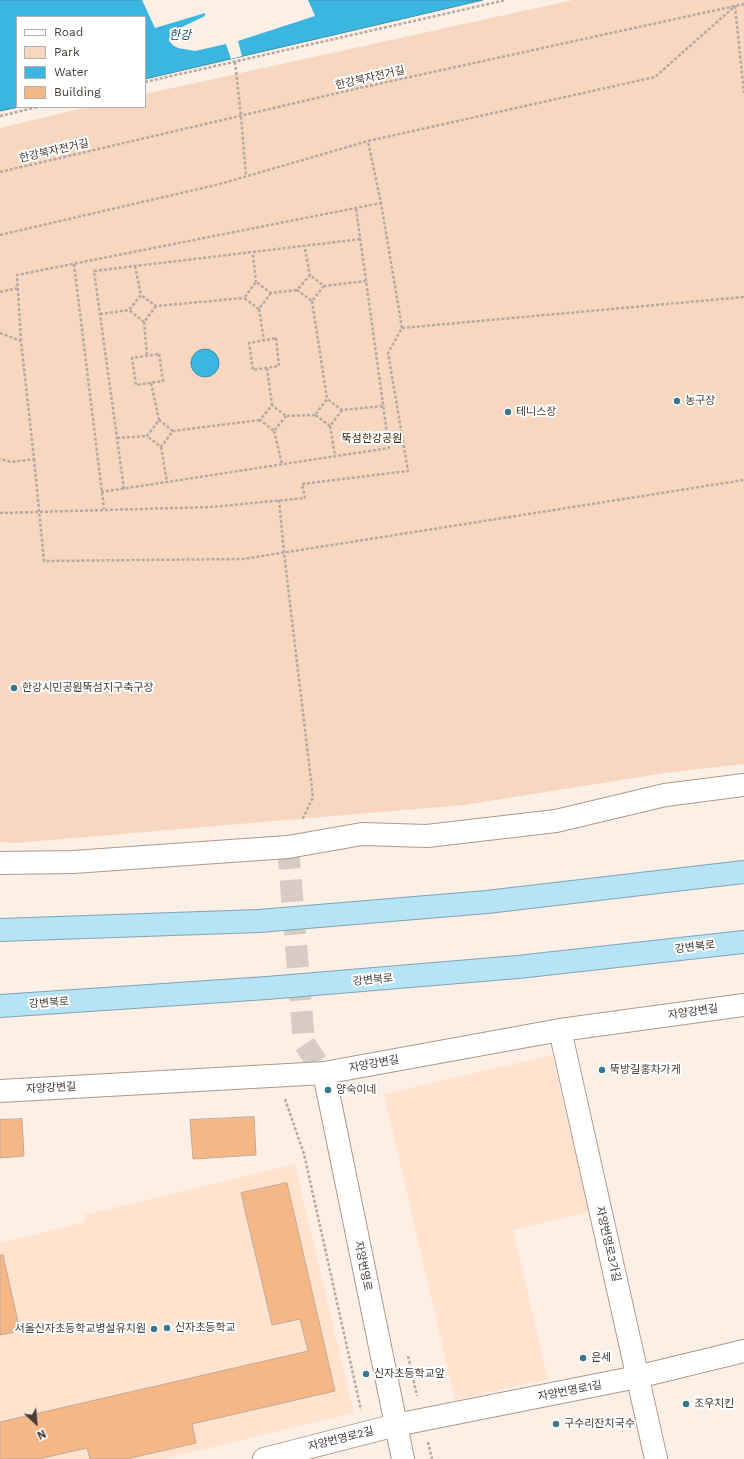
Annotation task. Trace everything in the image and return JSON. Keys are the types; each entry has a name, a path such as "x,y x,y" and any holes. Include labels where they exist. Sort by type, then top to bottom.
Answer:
{"highway":[{"path":"0,930 275,919 487,902 744,872"},
{"name":"강변북로","path":"0,1006 267,988 518,968 744,942"}],"street":[{"path":"0,863 73,862 288,847 362,834 427,836 556,821 665,795 744,785"},
{"name":"자양강변길","path":"0,1091 324,1073 560,1030 744,1004"},
{"name":"자양번영로3가길","path":"560,1030 656,1459"},
{"name":"자양번영로","path":"324,1073 404,1459"},
{"name":"자양번영로1길","path":"396,1425 637,1377 744,1352"},
{"name":"자양번영로2길","path":"264,1459 396,1425"}],"path":[{"path":"146,82 506,0"},
{"name":"한강북자전거길","path":"0,172 355,89 744,4"},
{"path":"735,6 744,93"},
{"path":"0,235 220,184 368,141 655,77 735,6"},
{"path":"235,62 242,116 246,176"},
{"path":"0,116 34,108"},
{"path":"0,513 211,507 304,498 302,484 408,471 388,353 402,328 381,203 368,141"},
{"path":"381,203 17,275 21,341 44,561 243,559 744,480"},
{"path":"101,492 389,448 356,208"},
{"path":"124,489 94,271 361,239"},
{"path":"305,249 310,275 324,286"},
{"path":"244,298 256,282 253,255"},
{"path":"74,264 104,510"},
{"path":"135,266 141,295 156,306 244,298 259,309 264,341"},
{"path":"298,290 310,275"},
{"path":"312,301 324,286 366,281"},
{"path":"256,282 271,293 298,290 312,301 327,399 342,410 384,406"},
{"path":"0,292 18,288"},
{"path":"259,309 271,293"},
{"path":"100,314 129,310 141,295"},
{"path":"402,328 744,297"},
{"path":"147,355 144,322 156,306"},
{"path":"129,310 144,322"},
{"path":"0,334 21,341"},
{"path":"276,338 279,366 268,368 253,370 249,343 276,338"},
{"path":"159,354 163,381 152,382 136,385 132,358 159,354"},
{"path":"152,382 159,420 173,431 260,420 272,405 268,368"},
{"path":"315,415 327,399"},
{"path":"272,405 286,416 315,415 330,426 335,456"},
{"path":"330,426 342,410"},
{"path":"274,431 286,416"},
{"path":"147,436 159,420"},
{"path":"260,420 274,431 282,464"},
{"path":"161,447 173,431"},
{"path":"117,438 147,436 161,447 167,482"},
{"path":"0,459 11,462 34,459"},
{"path":"279,500 313,797 288,847"},
{"path":"283,1092 304,1154 366,1433"}],"shaded area":[{"path":"552,1055 589,1212 513,1230 548,1379 455,1400 384,1094"},
{"name":"신자초등학교","path":"295,1164 354,1413 163,1459 0,1459 0,1243 85,1222 84,1215"}],"green space":[{"name":"뚝섬한강공원","path":"573,0 744,0 744,764 665,773 464,805 15,843 0,842 0,128 83,108 146,108 146,94"}],"water":[{"name":"한강","path":"0,0 483,0 146,79 146,16 16,16 16,108 0,111"},
{"path":"205,349 215,353 219,363 215,373 205,377 195,373 191,363 195,353"}],"pier":[{"path":"142,0 308,0 315,16 238,41 242,56 231,59 226,44 195,51 178,48 169,41 182,27 205,16 205,13 155,28"}],"building":[{"path":"254,1117 256,1155 193,1159 190,1120"},
{"path":"22,1119 24,1156 0,1158 0,1120"},
{"path":"287,1183 335,1391 192,1424 196,1443 127,1459 90,1459 87,1448 39,1459 0,1459 0,1422 308,1351 300,1319 272,1325 241,1193"},
{"path":"3,1255 20,1331 0,1335 0,1256"}],"tunnel":[{"path":"288,847 304,1043 324,1073"}],"place":[{"name":"농구장","path":"677,401"},
{"name":"테니스장","path":"508,412"},
{"name":"한강시민공원뚝섬지구축구장","path":"14,688"},
{"name":"뚝방길홍차가게","path":"602,1070"},
{"name":"양숙이네","path":"328,1090"},
{"name":"신자초등학교","path":"167,1328"},
{"name":"서울신자초등학교병설유치원","path":"154,1329"},
{"name":"은세","path":"583,1358"},
{"name":"신자초등학교앞","path":"366,1374"},
{"name":"조우치킨","path":"686,1404"},
{"name":"구수리잔치국수","path":"556,1424"}]}
